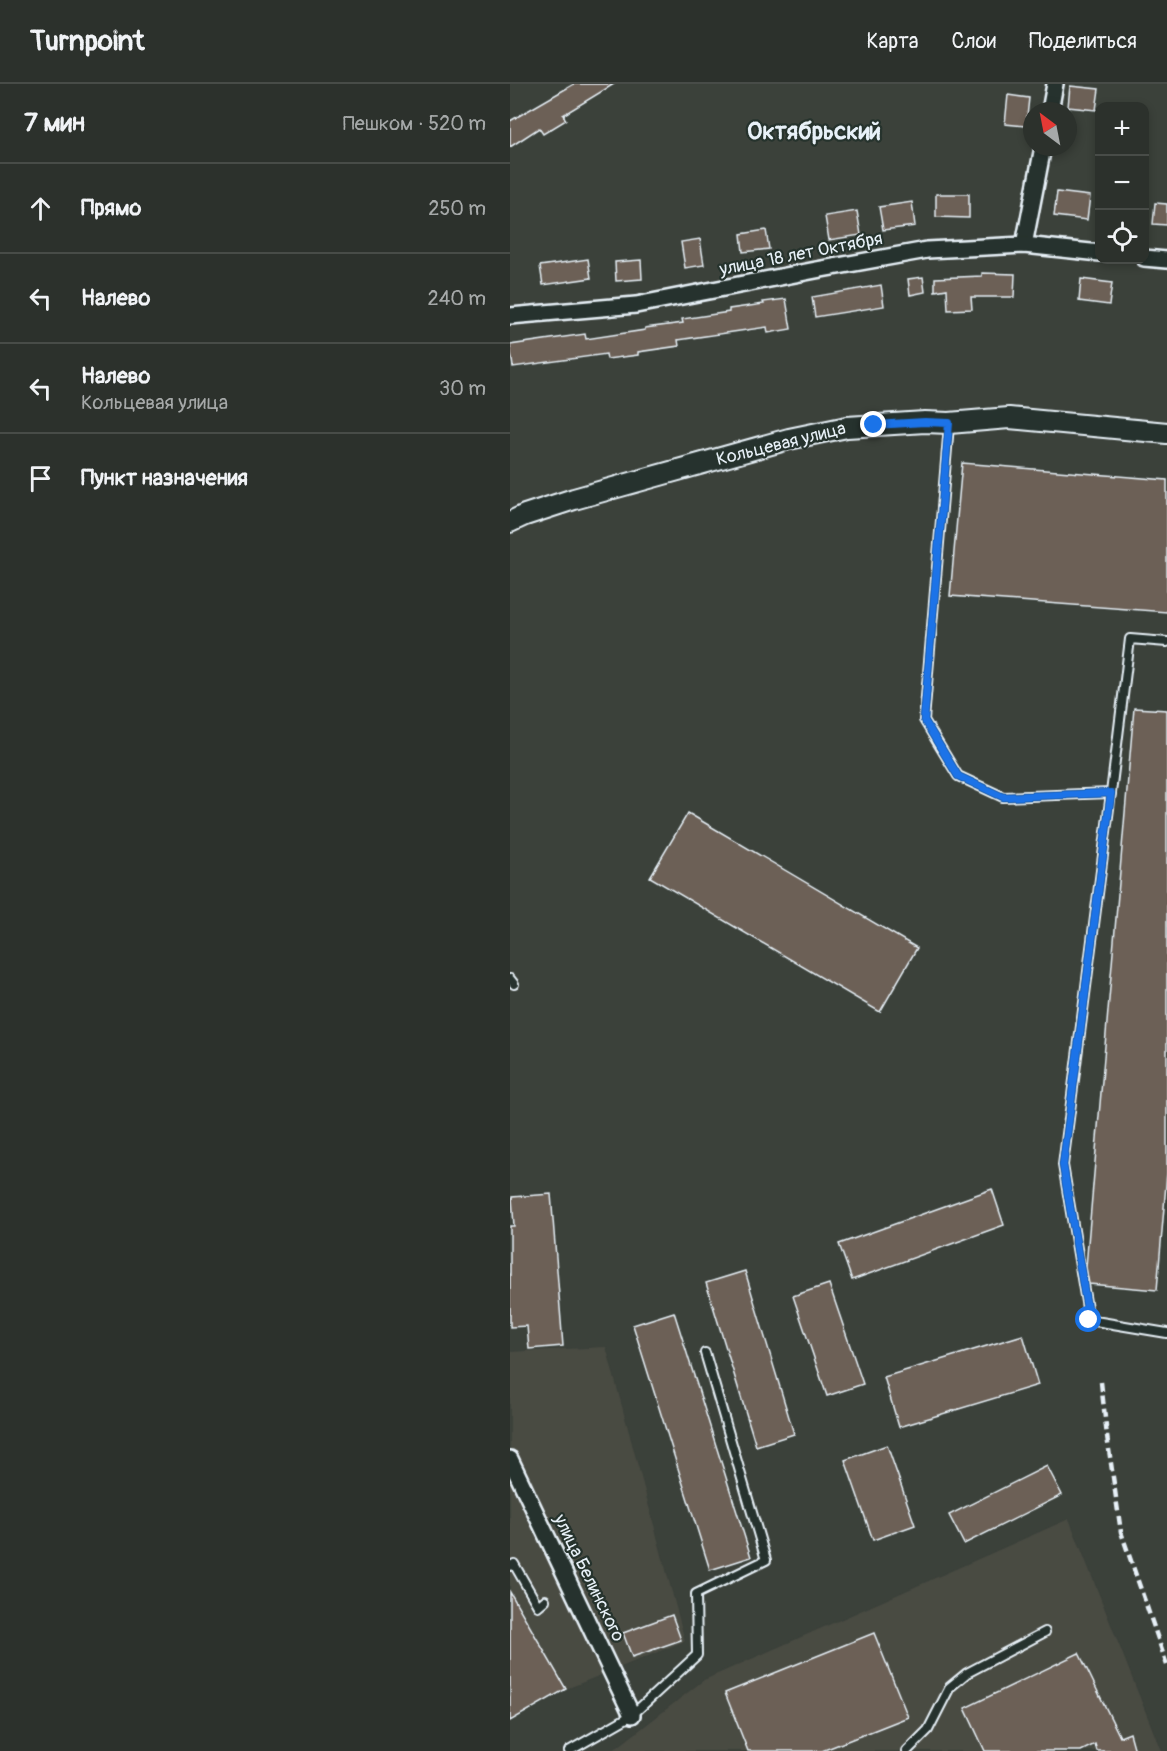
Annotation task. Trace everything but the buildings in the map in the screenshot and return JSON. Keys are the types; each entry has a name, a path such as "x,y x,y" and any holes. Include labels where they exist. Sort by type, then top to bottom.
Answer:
{"street":[{"path":"1052,102 1055,84"},
{"path":"1024,245 1041,156"},
{"name":"улица 18 лет Октября","path":"510,316 636,305 927,250 1024,245 1095,252"},
{"path":"1149,258 1167,260"},
{"name":"Кольцевая улица","path":"510,522 574,499 818,433 874,425 949,423 1009,417 1167,433"},
{"name":"улица Белинского","path":"510,1459 632,1715"}],"lane":[{"path":"949,423 924,720 958,776 1003,797 1111,793"},
{"path":"1167,642 1130,639 1063,1165 1089,1320 1167,1333"},
{"path":"569,1751 632,1715 697,1655 696,1594 766,1560 705,1353"},
{"path":"510,1566 514,1564 538,1606 545,1600"},
{"path":"907,1751 928,1730 950,1687 967,1673 1045,1632"}],"shaded area":[{"path":"606,1347 685,1641 566,1689 510,1592 510,1352"},
{"path":"1069,1519 1161,1751 610,1751 704,1680"}],"railway":[{"path":"1101,1382 1121,1532 1167,1665"}],"district":[{"name":"Октябрьский","path":"814,131"}],"route":[{"path":"874,425 949,423 924,720 958,776 1003,797 1111,793 1063,1165 1089,1320"}]}
